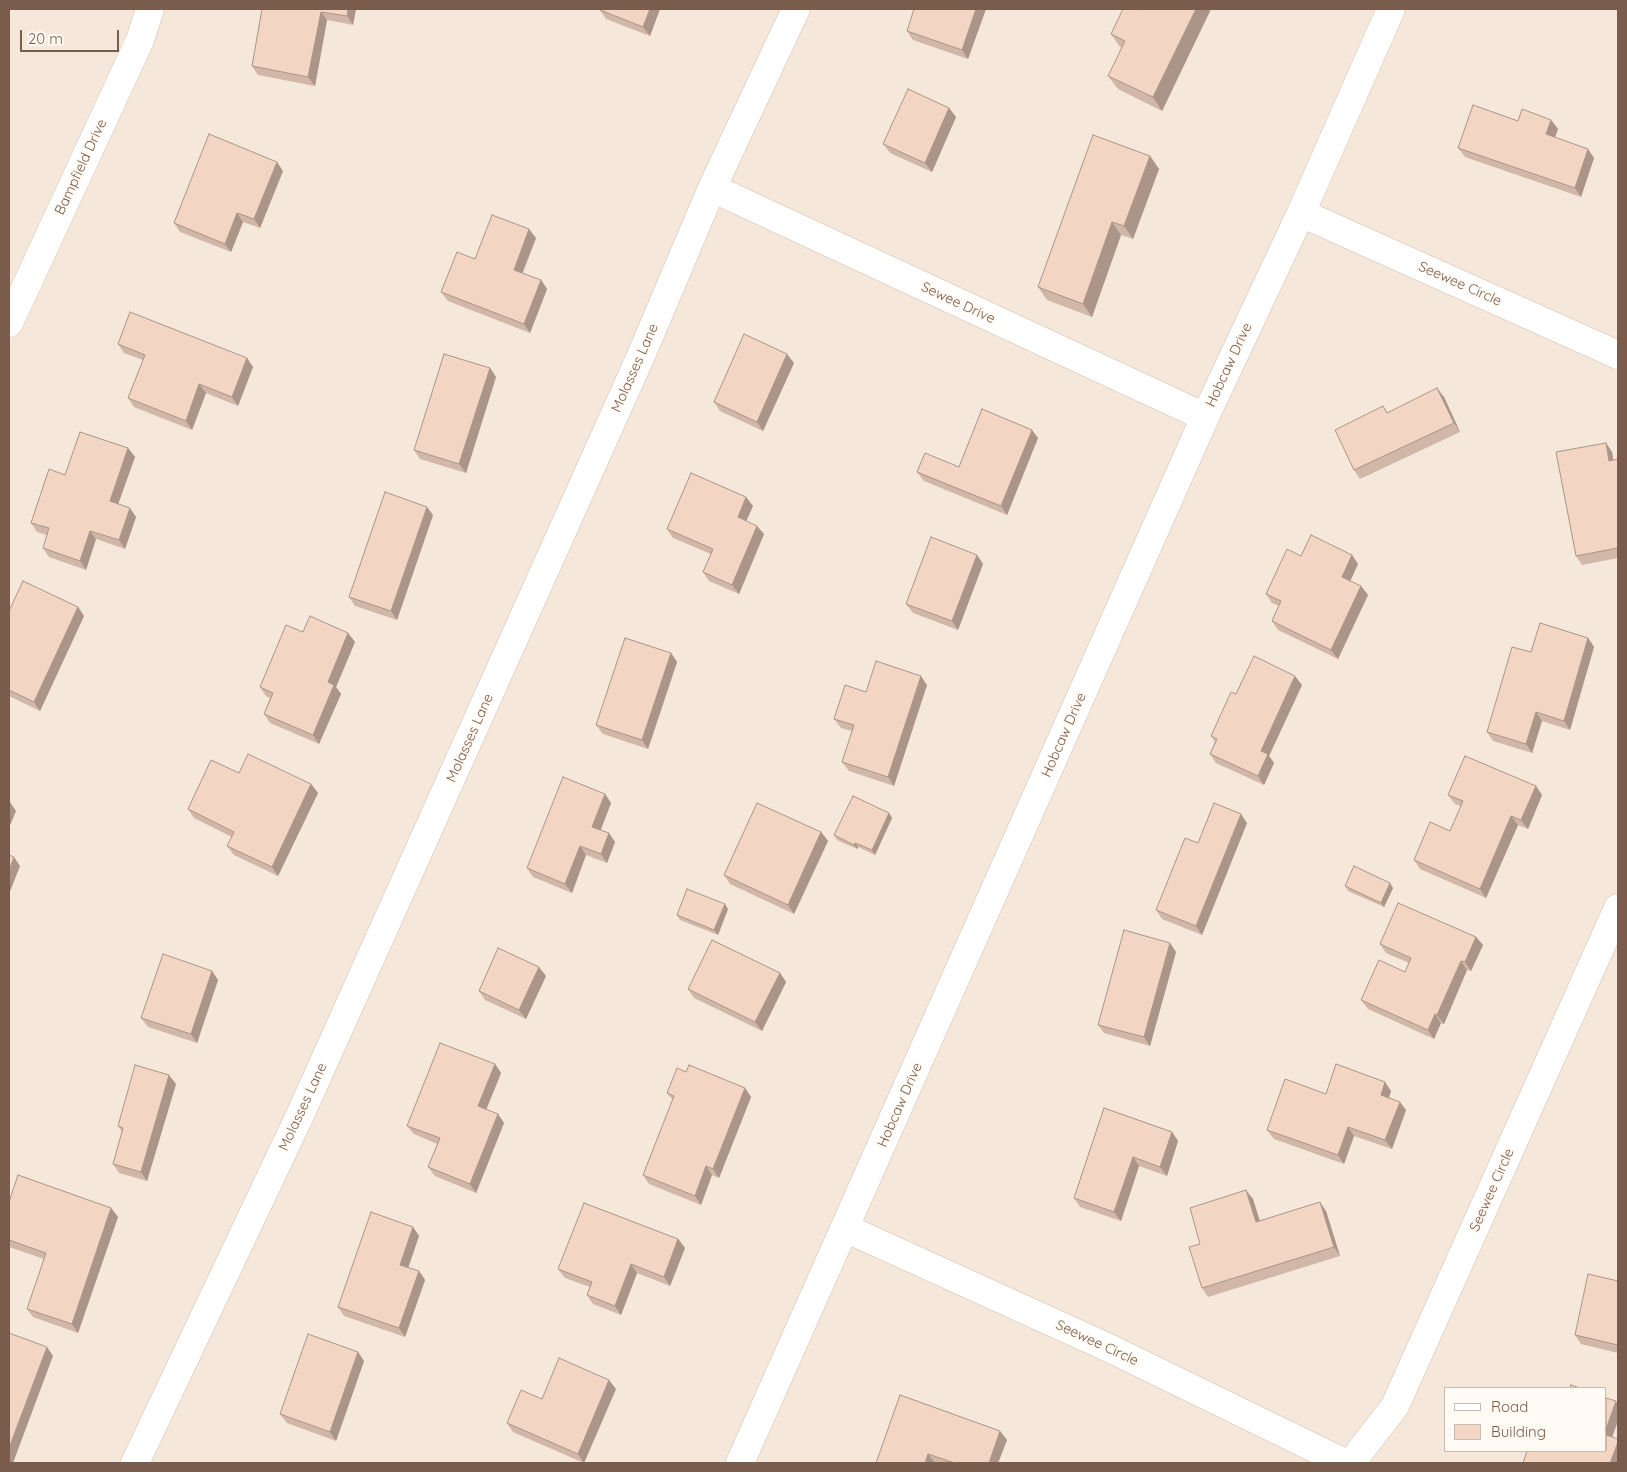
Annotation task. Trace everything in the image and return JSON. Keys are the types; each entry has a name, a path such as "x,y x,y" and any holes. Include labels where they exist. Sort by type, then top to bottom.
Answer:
{"street":[{"name":"Bampfield Drive","path":"9,323 140,40 150,9"},
{"name":"Molasses Lane","path":"135,1463 305,1104 640,358 712,188 796,9"},
{"name":"Hobcaw Drive","path":"740,1463 1205,417 1301,213 1391,9"},
{"name":"Sewee Drive","path":"712,188 1205,417"},
{"name":"Seewee Circle","path":"1301,213 1618,355"},
{"name":"Seewee Circle","path":"1351,1463 1395,1406 1618,908"},
{"name":"Seewee Circle","path":"846,1228 1109,1348 1345,1463"}],"shaded area":[{"path":"9,9 1618,9 1618,1463 9,1463"}],"building":[{"path":"262,9 348,9 347,16 321,12 308,77 252,66"},
{"path":"601,9 650,9 643,27"},
{"path":"914,9 976,9 962,50 907,31"},
{"path":"1123,9 1196,9 1153,97 1108,76 1125,41 1111,34"},
{"path":"908,89 949,108 925,163 883,144"},
{"path":"1473,105 1518,121 1522,109 1551,120 1546,134 1588,149 1575,188 1458,148"},
{"path":"209,134 277,162 254,219 237,213 225,244 174,223"},
{"path":"1093,135 1150,156 1124,226 1112,222 1083,304 1038,287"},
{"path":"492,215 529,229 514,270 541,280 524,324 441,292 457,252 475,259"},
{"path":"130,312 247,358 232,397 199,384 186,421 128,398 145,355 118,344"},
{"path":"744,334 787,354 757,422 714,402"},
{"path":"444,354 490,368 459,464 414,450"},
{"path":"1437,388 1454,423 1354,470 1335,430 1383,406 1387,413"},
{"path":"982,409 1032,430 1001,506 917,472 925,453 959,467"},
{"path":"80,432 128,448 110,501 130,508 119,540 90,531 80,561 43,548 49,528 31,523 49,469 65,475"},
{"path":"1606,443 1609,461 1618,459 1618,548 1576,556 1556,452"},
{"path":"691,473 746,497 738,517 757,526 732,585 703,572 713,549 667,529"},
{"path":"385,492 427,507 391,611 349,597"},
{"path":"1311,535 1352,555 1342,577 1361,586 1331,650 1272,621 1281,601 1266,594 1287,549 1301,556"},
{"path":"931,537 977,555 952,621 906,604"},
{"path":"23,581 78,607 34,702 9,690 9,611"},
{"path":"310,616 348,633 328,682 334,685 313,735 264,714 273,693 260,687 286,625 303,632"},
{"path":"1540,623 1588,638 1564,721 1536,712 1526,744 1487,732 1512,647 1531,652"},
{"path":"625,638 671,653 642,740 596,725"},
{"path":"1254,656 1295,676 1261,751 1268,754 1258,776 1210,754 1217,739 1211,736 1231,692 1236,694"},
{"path":"876,661 921,676 888,777 842,762 854,725 834,719 845,685 866,692"},
{"path":"248,754 311,784 272,867 227,846 234,832 188,809 211,760 239,773"},
{"path":"1465,756 1536,786 1521,820 1511,816 1480,889 1414,860 1430,822 1450,831 1463,801 1448,795"},
{"path":"563,777 605,794 592,827 609,833 601,854 580,846 565,884 527,868"},
{"path":"853,796 889,813 872,850 855,843 854,845 834,835"},
{"path":"757,803 821,832 788,905 724,875"},
{"path":"1214,803 1241,814 1196,926 1156,910 1185,838 1198,843"},
{"path":"9,855 14,857 9,870"},
{"path":"1354,866 1390,883 1381,903 1345,886"},
{"path":"687,889 725,904 714,930 677,915"},
{"path":"1398,903 1476,937 1465,962 1461,961 1437,1015 1435,1014 1428,1030 1361,1000 1379,960 1405,972 1411,958 1380,944"},
{"path":"1124,930 1170,943 1144,1037 1098,1025"},
{"path":"712,940 780,973 755,1022 688,989"},
{"path":"498,948 539,967 519,1010 479,991"},
{"path":"163,954 212,971 191,1034 141,1018"},
{"path":"440,1043 495,1064 478,1106 498,1114 470,1184 428,1167 440,1138 407,1126"},
{"path":"1336,1064 1385,1082 1381,1095 1400,1102 1385,1140 1348,1127 1338,1155 1267,1130 1285,1079 1326,1094"},
{"path":"135,1065 169,1075 141,1172 113,1164 123,1128 118,1126"},
{"path":"689,1065 745,1088 713,1169 706,1166 695,1196 643,1175 674,1096 667,1093 677,1068 686,1072"},
{"path":"1104,1108 1172,1132 1160,1167 1133,1157 1114,1212 1074,1198"},
{"path":"18,1175 111,1208 72,1324 27,1309 46,1253 9,1240 9,1202"},
{"path":"1246,1190 1256,1222 1320,1202 1334,1247 1202,1288 1189,1247 1200,1244 1190,1208"},
{"path":"584,1203 678,1239 664,1277 631,1264 615,1306 587,1295 592,1282 558,1269"},
{"path":"371,1212 413,1227 400,1265 419,1271 399,1328 338,1307"},
{"path":"1588,1274 1618,1281 1618,1345 1575,1335"},
{"path":"9,1333 47,1347 9,1448"},
{"path":"308,1334 358,1352 330,1432 280,1414"},
{"path":"559,1358 609,1380 578,1454 507,1423 521,1390 542,1399"},
{"path":"900,1395 1000,1431 989,1463 955,1463 928,1454 925,1463 876,1463"},
{"path":"1607,1398 1616,1401 1607,1426"},
{"path":"1607,1435 1618,1439 1610,1463 1523,1463 1527,1452 1607,1452"}]}
